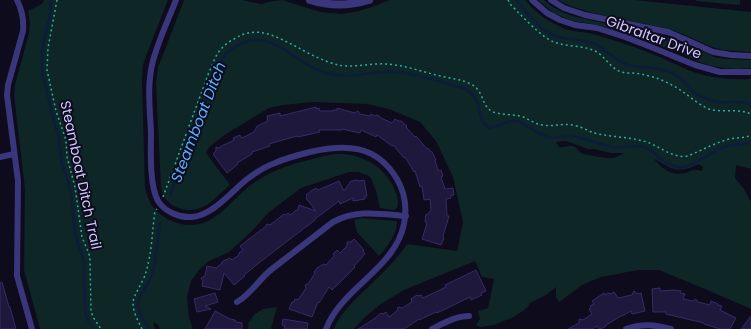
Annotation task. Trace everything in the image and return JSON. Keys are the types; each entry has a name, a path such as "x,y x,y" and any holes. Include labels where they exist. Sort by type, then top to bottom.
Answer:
{"street":[{"path":"17,0 22,14 23,31 10,74 7,95 18,188 18,276 32,329"},
{"path":"176,0 156,52 150,76 152,170 154,188 160,204 174,214 188,218 202,215 213,209 252,175 266,167 294,156 339,147 349,147 374,155 388,167 399,182 405,199 406,216 402,234 394,248 382,263 345,300 334,314 326,329"},
{"path":"310,0 334,5 356,4 369,0"},
{"name":"Gibraltar Drive","path":"532,0 547,13 560,20 575,25 597,28 619,35 695,65 720,72 751,72"},
{"name":"Gibraltar Drive","path":"551,0 564,8 585,15 668,32 713,52 751,56"},
{"path":"0,157 14,154"},
{"path":"237,302 242,299 264,275 333,222 342,217 366,213 406,216"},
{"path":"432,329 453,319 469,316"},
{"path":"626,329 640,325 671,329"}],"path":[{"name":"Steamboat Ditch Trail","path":"58,0 48,48 48,70 56,111 66,140 67,157 75,187 82,237 89,254 91,311 101,329"},
{"path":"508,0 510,4 537,30 552,42 587,48 600,54 616,70 659,79 708,108 716,110 745,111 751,114"},
{"path":"142,329 134,311 133,299 146,274 151,250 155,211 166,191 209,72 219,52 240,35 247,33 262,33 274,36 306,52 338,65 394,65 461,80 475,87 479,91 487,108 497,113 521,116 543,126 563,124 579,126 590,132 598,134 645,141 677,156 688,156 727,140 748,138 751,136"}],"green space":[{"path":"44,0 168,0 143,65 142,80 145,188 148,198 158,213 171,221 186,225 201,224 208,221 226,208 243,191 262,177 293,164 336,154 360,158 371,162 380,169 387,176 395,189 398,199 397,208 394,210 380,208 371,178 358,172 349,172 301,188 268,213 252,231 229,252 209,261 200,269 191,281 187,297 189,318 193,329 160,329 158,325 153,322 155,329 40,329 24,270 25,189 14,96 15,85 29,33 30,24 28,11 42,4"},
{"path":"184,0 243,0 262,4 282,0 320,12 341,14 369,8 390,0 525,0 542,16 565,29 592,34 641,49 703,75 727,79 751,79 751,169 736,165 735,178 744,189 751,202 751,309 659,270 638,270 601,277 582,285 559,302 556,297 556,287 546,295 530,303 527,308 514,317 494,325 480,327 476,325 480,319 478,311 488,308 494,279 482,277 475,261 404,290 381,304 366,316 354,329 334,329 349,306 389,266 407,244 457,251 463,222 453,177 436,141 420,122 389,109 367,104 313,102 283,105 269,108 226,134 209,147 206,153 230,185 214,200 203,207 193,210 177,208 168,202 161,187 156,84 158,67","holes":["566,141 588,149 611,153 624,153 614,158 597,157 581,153 573,146 559,147 556,142","654,159 678,170 693,167 699,164 703,167 702,171 694,170 679,174 671,173 660,166"]},
{"path":"538,0 544,0 554,8 572,16 675,39 714,57 751,60 751,68 738,69 712,66 624,33 598,25 573,21 565,18 554,13"},
{"path":"558,0 634,0 751,12 751,52 723,50 712,47 673,30 591,12"},
{"path":"740,0 740,5 696,1"},
{"path":"361,218 397,222 393,236 379,256 357,232 354,220"},
{"path":"277,307 271,329 248,329 249,322 255,314 263,309"}],"building":[{"path":"316,107 316,109 319,108 320,111 333,111 337,110 337,108 355,113 358,111 360,114 370,116 371,114 375,116 377,115 392,123 395,119 401,121 427,149 428,148 432,152 436,160 438,171 441,170 443,176 441,177 445,189 453,188 454,195 451,195 451,198 446,199 447,216 449,216 441,245 422,239 427,223 425,222 426,214 427,215 431,210 430,199 424,200 422,186 420,187 415,171 414,172 405,157 404,158 393,145 392,146 377,135 376,137 361,130 360,133 342,129 319,130 320,132 297,136 269,144 270,146 252,152 252,154 237,163 238,164 227,173 213,154 216,151 216,147 219,148 240,135 242,138 254,132 257,126 268,121 267,116 280,113 280,116"},
{"path":"364,180 367,196 365,196 365,199 353,201 353,198 340,204 339,201 260,262 234,285 224,273 220,290 202,286 203,281 201,278 205,276 207,266 216,268 225,260 230,258 232,260 243,250 240,246 267,224 270,225 284,214 285,215 288,213 290,215 298,209 299,205 316,211 306,198 306,195 312,190 316,188 318,190 339,181 344,191 351,181"},
{"path":"354,239 364,250 363,251 365,254 354,266 355,267 332,290 329,287 319,303 318,302 312,317 289,309 295,299 298,300 306,288 305,285 308,284 317,268 324,264 326,265 337,250 340,253 347,246 347,242 351,242"},
{"path":"476,270 486,291 481,293 482,295 471,300 470,297 437,313 436,312 419,319 404,329 358,329 381,313 383,314 386,312 389,317 397,311 398,307 402,308 412,302 411,299 417,295 421,295 423,298 446,287 445,285"},
{"path":"2,282 16,329 0,329 0,283"},
{"path":"660,288 660,291 681,291 680,293 685,294 683,299 693,301 696,299 698,302 710,305 711,301 722,306 720,310 736,318 730,329 720,329 704,323 666,314 666,312 653,312 652,289"},
{"path":"634,291 637,294 641,293 645,311 632,314 631,311 601,329 597,326 593,329 568,329 579,323 579,319 583,320 592,314 589,309 591,308 590,306 594,304 592,301 604,293 605,295 614,292 618,298 632,295"},
{"path":"215,293 218,302 205,306 211,309 197,312 194,299"},
{"path":"215,311 235,320 236,322 242,323 242,329 205,329"},
{"path":"751,316 751,329 741,329"},
{"path":"283,319 308,323 307,329 284,329 285,326 282,325"}],"waterway":[{"name":"Steamboat Ditch","path":"51,0 50,17 42,53 43,76 58,134 62,164 71,194 75,231 84,260 86,316 93,329"},
{"name":"Steamboat Ditch","path":"516,0 536,23 555,36 592,43 602,48 618,61 628,65 660,69 670,72 681,79 695,93 712,101 741,102 751,104"},
{"name":"Steamboat Ditch","path":"170,195 224,56 240,44 254,40 276,45 309,66 326,73 344,76 380,72 398,72 463,88 475,97 484,124 489,128 515,121 524,124 539,134 548,137 575,137 613,147 643,147 649,149 667,163 678,167 689,166 722,148 751,142"},
{"name":"Steamboat Ditch","path":"149,329 140,314 138,306 139,298 153,273 160,223"}]}
